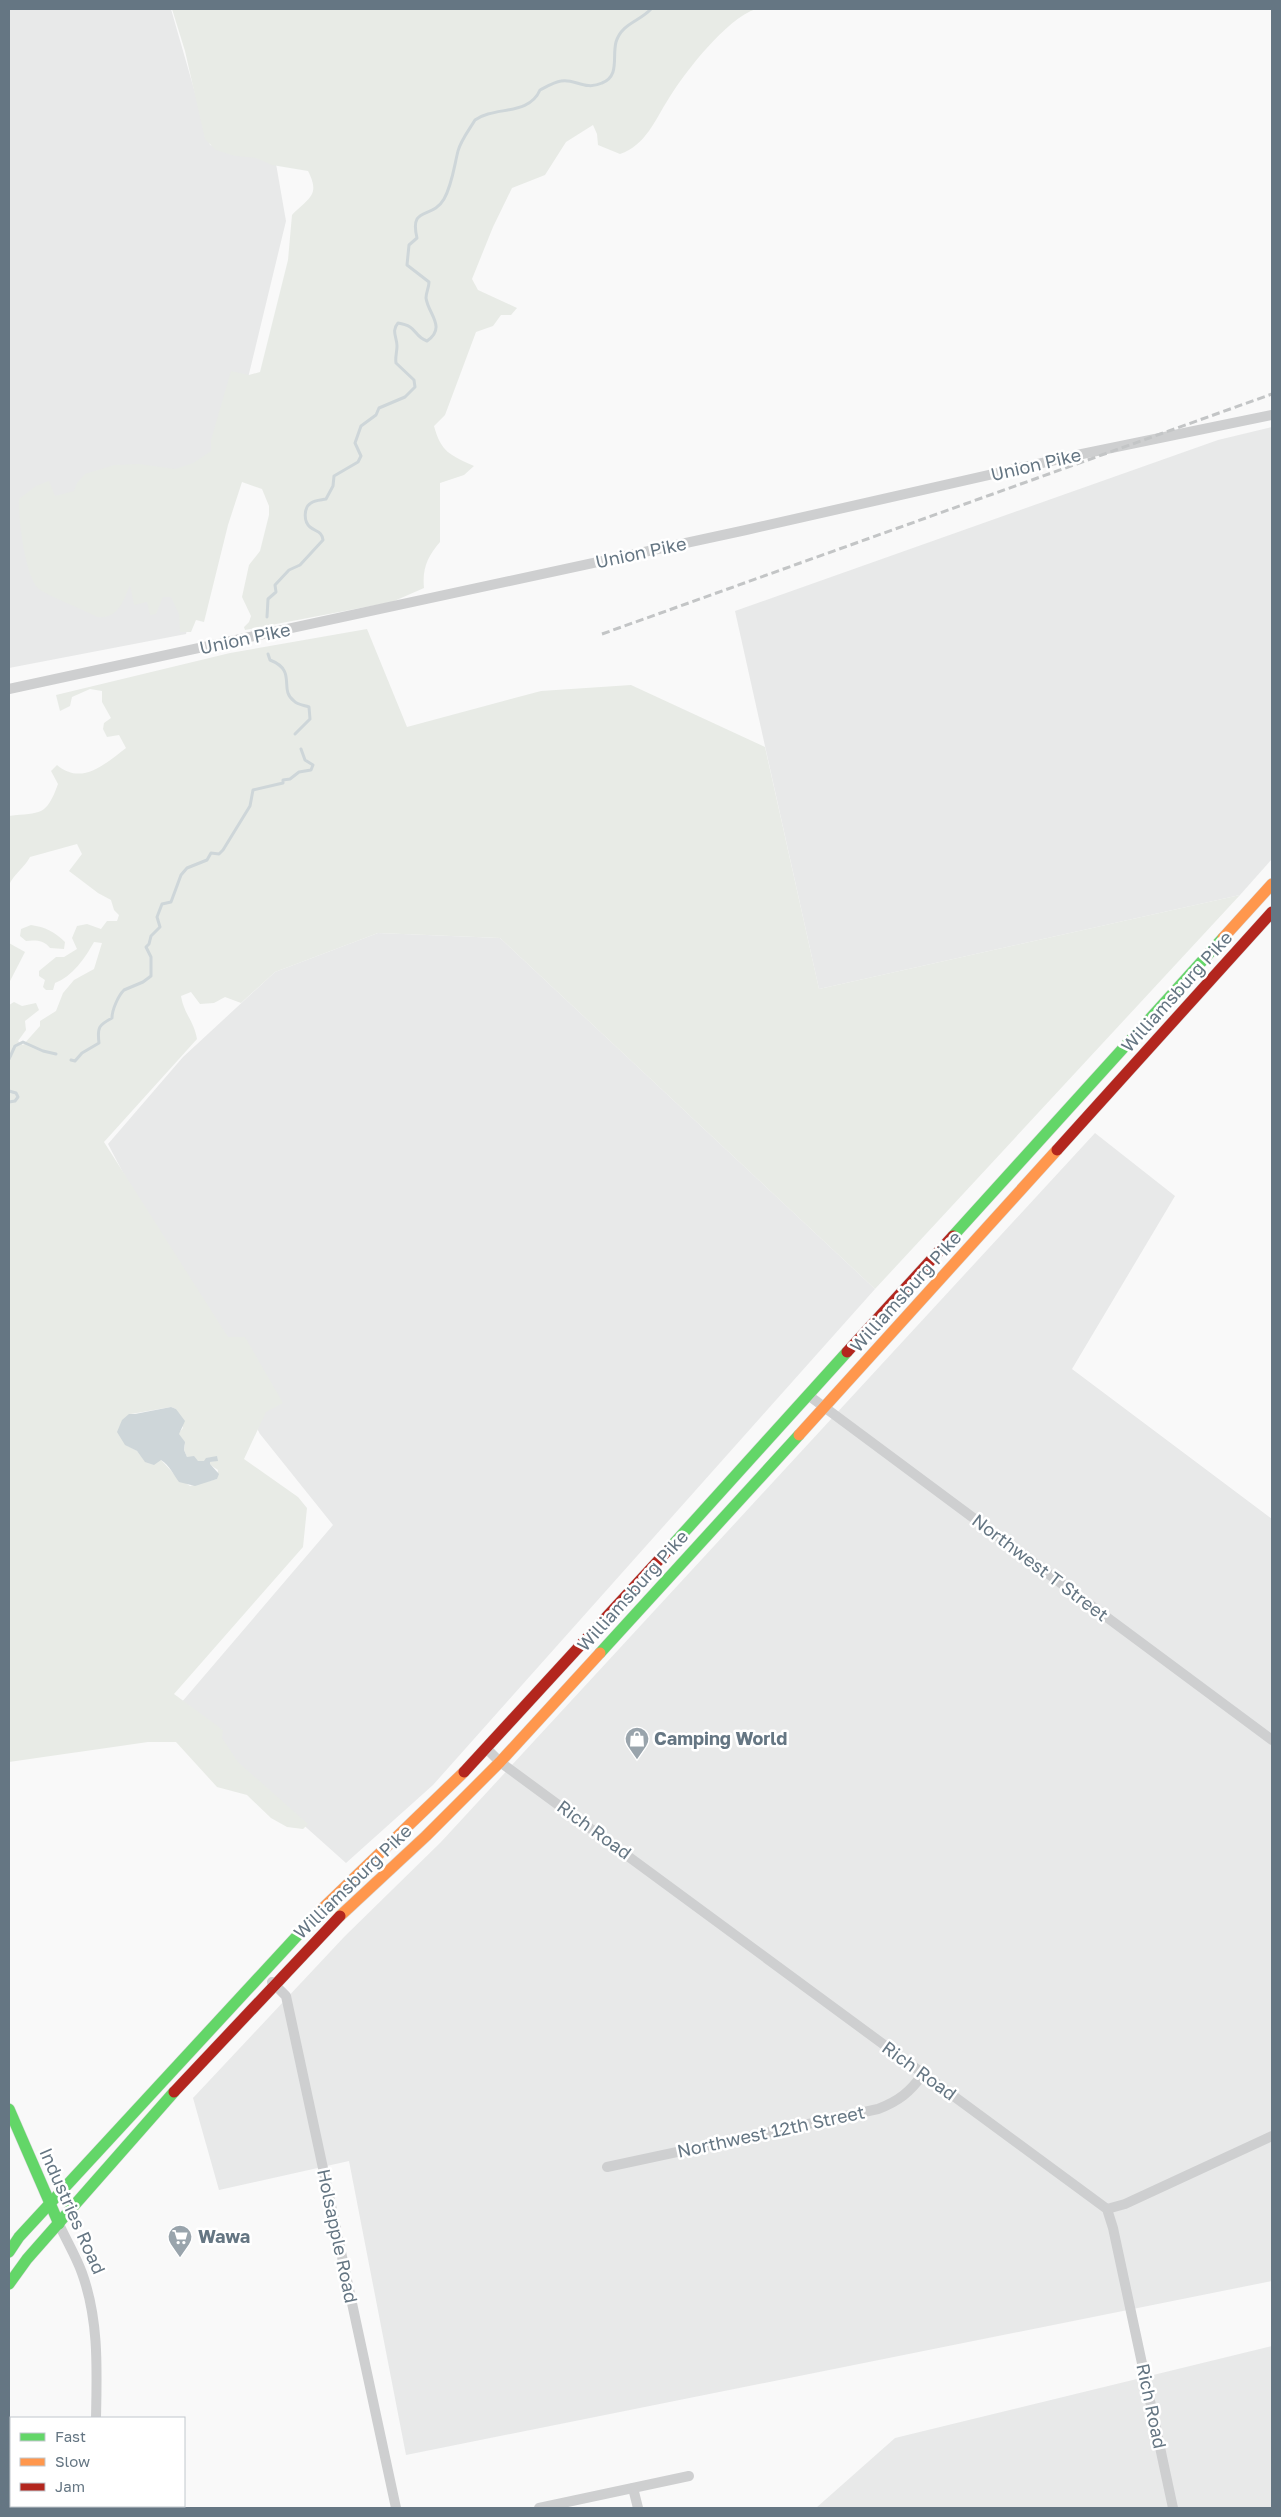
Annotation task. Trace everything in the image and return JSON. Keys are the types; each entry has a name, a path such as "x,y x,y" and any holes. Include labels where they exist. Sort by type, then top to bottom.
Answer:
{"main road":[{"name":"Williamsburg Pike","path":"9,2252 18,2237 334,1896 425,1812 487,1749 1272,884"},
{"name":"Williamsburg Pike","path":"9,2284 27,2258 59,2224 139,2130 358,1897 426,1836 500,1762 824,1408 1272,912"},
{"name":"Industries Road","path":"9,2109 59,2224"}],"street":[{"name":"Union Pike","path":"9,688 736,533 1082,454 1272,415"},
{"name":"Northwest T Street","path":"808,1395 1272,1740"},
{"name":"Rich Road","path":"487,1749 500,1762 1107,2209 1115,2237 1173,2508"},
{"name":"Holsapple Road","path":"263,1972 286,1996 396,2508"},
{"name":"Northwest 12th Street","path":"607,2167 878,2109 895,2103 910,2092 923,2074"},
{"path":"1107,2209 1125,2204 1272,2136"},
{"name":"Industries Road","path":"59,2224 82,2272 91,2305 97,2340 96,2417"},
{"path":"539,2508 689,2476"},
{"path":"633,2488 638,2508"}],"shaded area":[{"path":"9,9 171,9 210,145 275,158 286,221 186,634 9,668"},
{"path":"172,9 756,9 732,23 708,47 686,74 649,131 637,145 620,154 598,145 597,134 593,125 566,142 545,175 512,188 493,227 472,279 478,290 517,308 511,315 501,315 493,326 476,332 445,415 434,426 440,442 448,452 474,466 464,475 440,483 440,542 432,552 425,568 424,588 392,602 245,630 244,627 249,622 251,616 242,597 249,565 260,551 269,515 269,506 262,489 242,482 228,525 204,622 196,620 191,632 180,632 179,614 171,597 163,597 156,614 150,615 147,602 134,605 130,585 122,603 115,612 104,617 97,617 41,591 29,572 21,532 19,499 36,486 49,481 55,496 74,491 77,483 85,474 114,465 139,464 175,469 193,463 211,451 211,440 231,371 249,375 260,372 288,260 292,215 308,200 313,191 312,179 308,171 272,165 256,158 235,156 216,150 205,139 185,51"},
{"path":"1272,427 1272,859 1240,895 819,989 735,611 1218,440"},
{"path":"367,629 407,727 541,691 631,685 765,747 819,989 1240,895 875,1289 500,938 378,933 275,972 241,1003 225,997 214,1003 200,1004 191,992 181,996 197,1039 104,1142 228,1337 245,1337 283,1403 266,1412 244,1459 298,1497 307,1508 303,1547 174,1694 223,1730 222,1738 238,1762 308,1824 303,1829 287,1827 271,1818 247,1795 217,1787 176,1742 148,1742 9,1762 9,1005 14,1002 22,1006 36,1003 39,1010 25,1021 26,1030 18,1041 23,1045 40,1026 40,1021 56,1011 63,993 74,980 94,969 102,943 94,942 78,966 67,976 55,983 53,990 46,990 43,987 45,980 39,976 39,971 56,957 64,957 77,949 72,938 77,926 87,924 101,929 107,921 117,921 119,915 114,910 111,900 98,893 69,871 82,854 77,844 30,857 9,885 9,816 35,813 46,808 58,784 51,771 57,765 66,771 84,773 102,766 126,748 119,735 107,737 103,729 104,723 111,718 102,702 102,691 90,689 72,697 70,706 60,711 56,695 230,653","holes":["171,1407 176,1409 183,1428 178,1434 185,1445 184,1450 187,1457 198,1461 215,1461 209,1464 218,1470 217,1479 190,1486 177,1477 161,1460 145,1461 137,1451 126,1445 120,1425 131,1414"]},
{"path":"31,925 41,927 57,935 65,942 64,949 50,948 45,943 39,941 26,941 20,936 21,929"},
{"path":"378,933 500,938 875,1289 433,1785 346,1863 175,1710 333,1525 260,1434 108,1144 183,1057 275,972"},
{"path":"9,943 25,952 9,983"},
{"path":"1095,1133 1175,1196 1072,1369 1272,1519 1272,2281 406,2455 349,2161 219,2190 193,2098 345,1936 441,1842"},
{"path":"171,1407 176,1409 185,1421 179,1434 185,1442 184,1450 187,1457 194,1456 198,1461 204,1461 206,1458 217,1456 218,1461 210,1462 210,1464 219,1474 217,1479 195,1486 179,1482 164,1462 161,1460 154,1465 145,1462 137,1451 125,1445 117,1432 122,1420 129,1414"},
{"path":"1272,2346 1272,2508 816,2508 895,2438"}],"waterway":[{"path":"267,617 268,599 276,592 275,585 289,570 300,565 323,540 320,533 312,529 306,521 307,508 313,502 326,499 333,486 334,476 358,462 361,456 355,443 361,426 376,415 379,408 405,397 415,387 414,380 396,363 396,326 398,323 409,326 419,337 427,341 436,331 436,325 426,298 429,282 407,265 409,245 417,238 416,221 423,214 439,205 447,194 459,147 468,131 475,120 492,113 528,104 540,90 556,82 570,81 590,86 608,80 613,71 616,42 622,31 651,9"},
{"path":"268,654 270,660 283,669 286,675 287,691 290,696 297,703 309,707 310,719 295,734"},
{"path":"71,1060 75,1061 82,1053 99,1043 98,1033 100,1027 112,1018 116,1003 124,990 143,982 151,976 151,957 146,947 151,936 160,927 157,917 162,904 171,902 181,875 187,868 207,860 211,853 219,854 223,850 250,806 253,790 283,783 283,780 290,779 299,772 311,770 313,765 305,760 301,749"},
{"path":"9,1059 15,1046 23,1042 43,1051 56,1054"},
{"path":"9,1091 16,1093 18,1097 15,1101 9,1102"}],"railway":[{"path":"602,634 1272,394"}],"traffic: fast":[{"path":"953,1236 1223,938"},
{"path":"668,1550 847,1352"},
{"path":"600,1653 799,1435"},
{"path":"9,2252 19,2237 321,1910"},
{"path":"9,2284 27,2259 174,2092"},
{"path":"9,2109 59,2224"}],"traffic: slow":[{"path":"1223,938 1272,884"},
{"path":"799,1435 1057,1150"},
{"path":"340,1916 426,1836 500,1762 600,1653"},
{"path":"321,1910 464,1772"}],"traffic: jam":[{"path":"1057,1150 1272,912"},
{"path":"847,1352 953,1236"},
{"path":"464,1772 668,1550"},
{"path":"174,2092 340,1916"}],"place":[{"name":"Camping World","path":"637,1760"},
{"name":"Wawa","path":"180,2258"}]}
